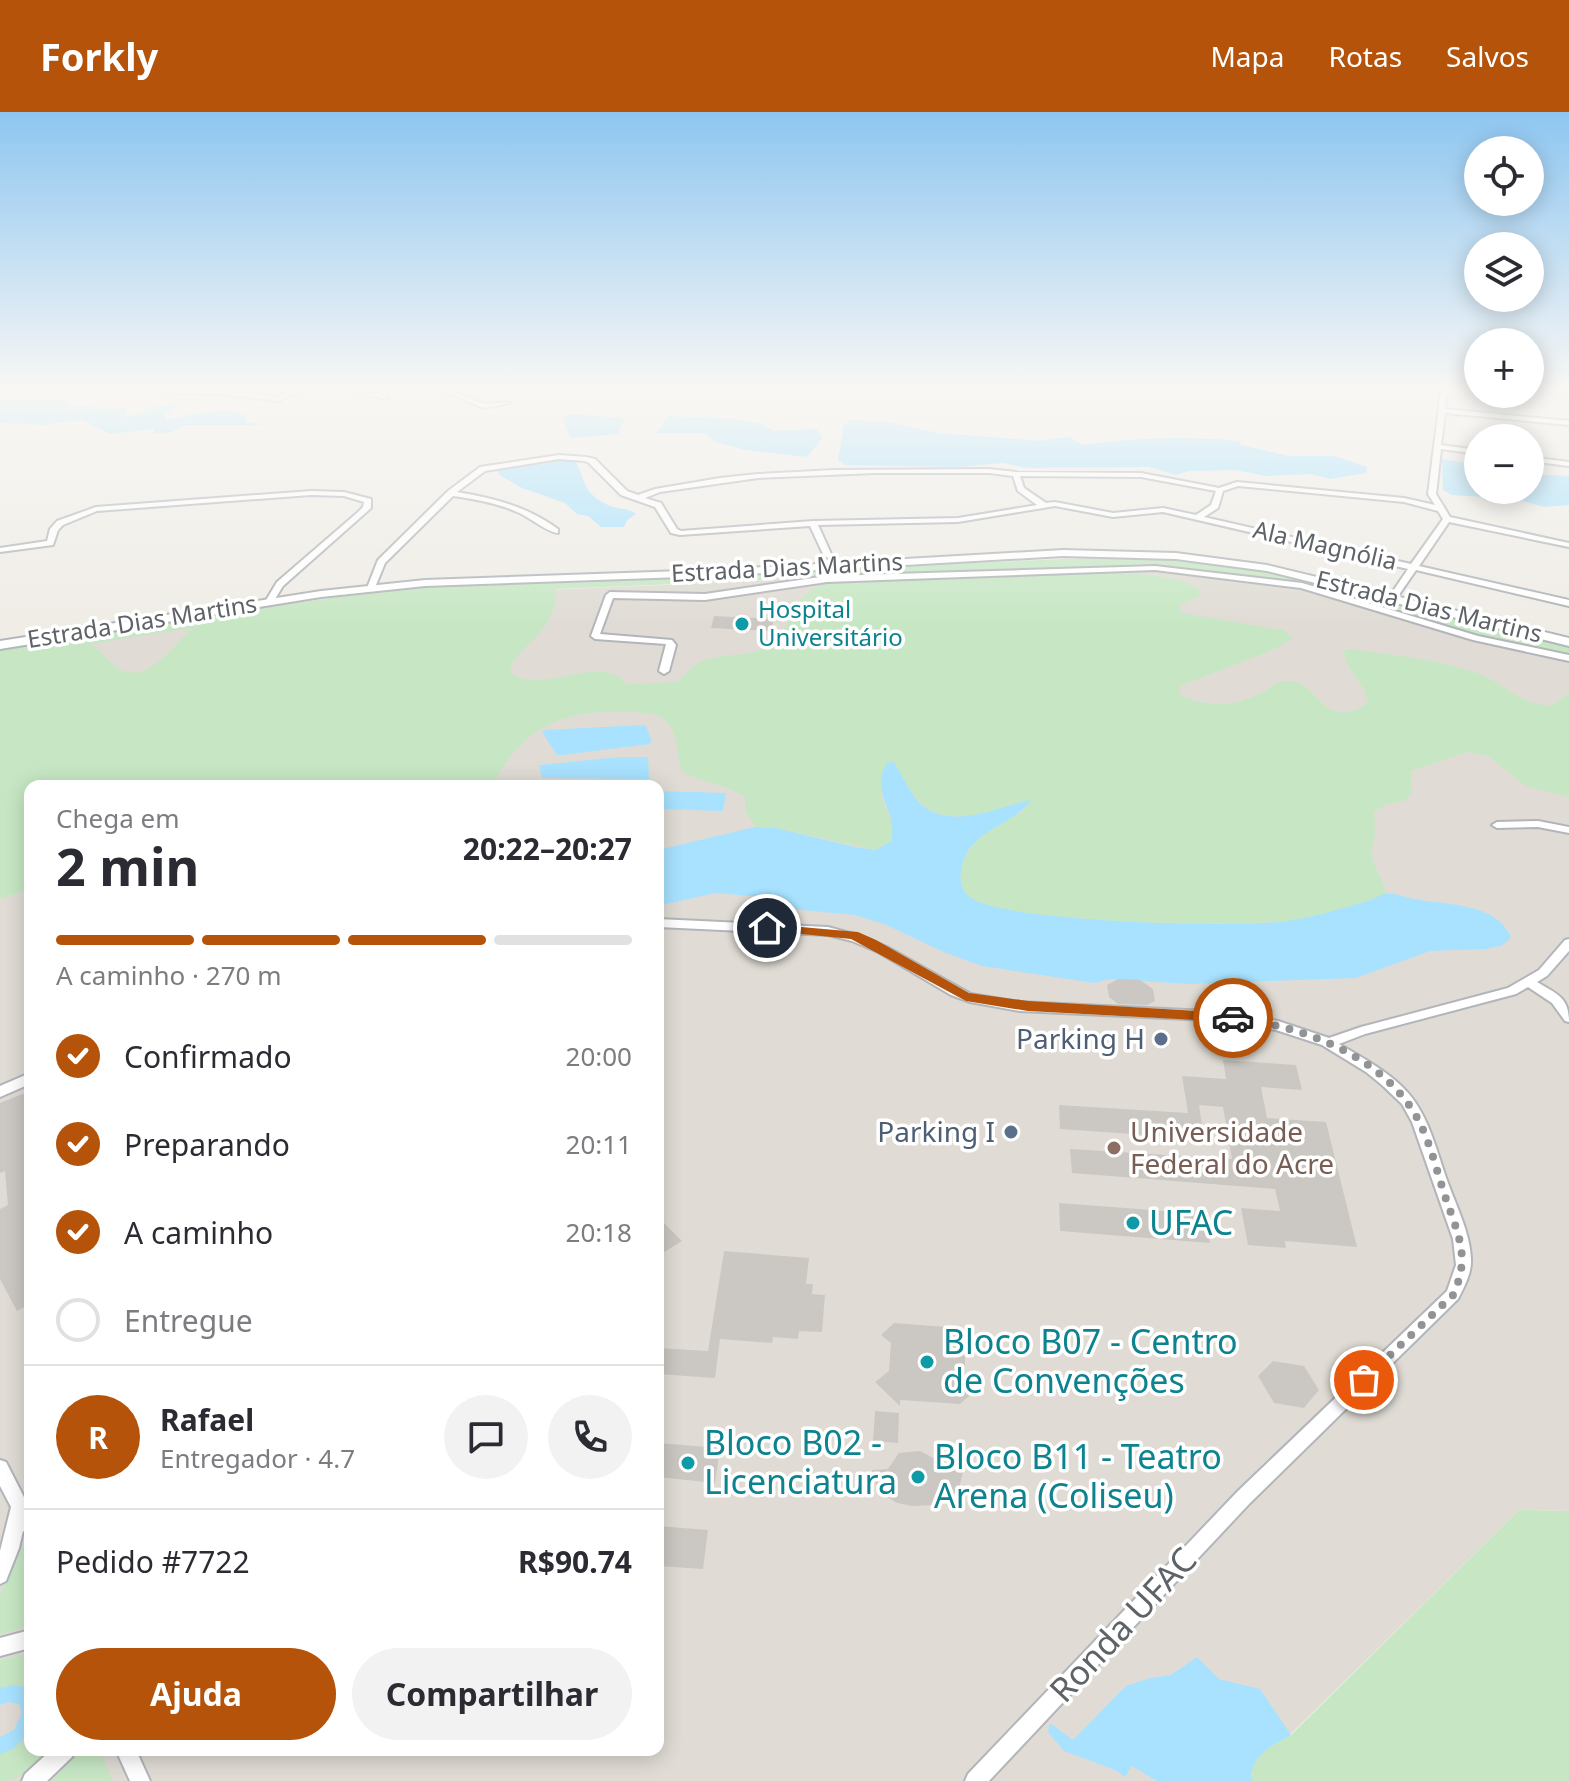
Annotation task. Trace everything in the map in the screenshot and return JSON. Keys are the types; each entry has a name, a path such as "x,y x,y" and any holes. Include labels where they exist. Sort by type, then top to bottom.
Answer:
{"street":[{"path":"371,588 381,562 451,493 484,469"},
{"path":"599,469 619,490 641,497 650,492 703,482 787,475 989,471 1141,475 1220,490 1230,485 1245,485 1404,500 1441,509"},
{"path":"1435,469 1432,494 1447,519 1569,545"},
{"path":"1016,474 1021,489 1043,505"},
{"path":"1199,517 1215,506 1220,490"},
{"path":"0,550 50,543 54,529 60,523 96,509 311,493 368,501 367,508 280,584 269,602"},
{"path":"451,493 508,505 536,516 555,531"},
{"name":"Ala Magnólia","path":"641,497 661,507 674,531 698,533 813,523 958,520 992,517 1043,505 1072,506 1113,515 1163,510 1569,603"},
{"path":"1393,597 1447,519"},
{"path":"813,523 828,556"},
{"name":"Estrada Dias Martins","path":"0,645 371,588 465,580 615,576 1063,553 1114,553 1239,563 1393,597 1569,642"},
{"path":"610,595 705,597 827,579 1155,568 1302,586 1487,641 1569,658"},
{"path":"615,576 595,636 669,642 664,671"},
{"path":"1497,825 1538,824 1569,830"},
{"name":"Ronda UFAC","path":"664,923 828,931 853,935 966,997 1028,1006 1246,1019 1330,1043 1356,1057 1409,1103 1421,1125 1457,1231 1464,1262 1453,1295 1244,1497 975,1781"},
{"path":"1330,1043 1361,1031 1512,991 1543,973 1569,943"},
{"path":"1530,983 1556,1000 1569,1018"},
{"path":"0,1092 24,1081"},
{"path":"0,1468 24,1517"},
{"path":"0,1575 19,1508"},
{"path":"0,1647 24,1641"},
{"path":"32,1781 59,1756"},
{"path":"129,1756 140,1781"}],"shaded area":[{"name":"Universidade Federal do Acre","path":"1148,564 1303,583 1444,625 1569,656 1569,1511 1519,1510 1251,1773 1252,1781 0,1781 0,657 399,596 909,572"}],"green space":[{"path":"1113,557 1173,558 1236,564 1304,578 1569,647 1569,656 1504,642 1303,583 1148,564 556,589 550,619 518,655 510,673 525,679 540,680 600,672 614,675 628,684 678,682 703,661 758,651 776,641 804,596 828,582 1082,572 1150,575 1178,580 1199,589 1200,596 1179,605 1182,613 1283,630 1293,638 1275,649 1180,686 1180,695 1199,702 1219,704 1239,701 1279,683 1293,681 1302,684 1332,710 1353,711 1368,703 1345,657 1344,650 1352,649 1459,668 1485,676 1520,697 1540,704 1552,706 1569,693 1569,797 1526,786 1488,756 1468,752 1411,771 1412,792 1405,801 1387,804 1374,812 1375,833 1371,856 1387,893 1347,908 1289,921 1164,923 1064,918 986,905 967,895 962,888 960,874 966,856 987,832 1024,811 1013,804 967,816 943,815 918,800 893,762 881,795 894,829 891,841 876,850 776,828 755,827 745,810 745,797 682,772 675,738 665,720 645,713 601,712 562,719 545,726 516,750 496,780 24,780 24,891 0,899 0,649 375,591 482,583","holes":["192,628 160,660 141,672 130,672 119,669 91,644"]},
{"path":"1519,1510 1569,1511 1569,1781 1252,1781 1258,1758 1291,1735"},
{"path":"21,1542 24,1550 24,1628 0,1634 0,1595"},
{"path":"24,1654 24,1687 13,1685 0,1688 0,1660"},
{"path":"24,1739 24,1756 46,1756 28,1771 0,1781 0,1754 13,1749"},
{"path":"75,1756 102,1756 113,1781 52,1781"}],"water":[{"path":"579,469 592,495 610,506 636,514 627,520 624,527 601,527 588,516 577,514 565,503 522,488 499,475 498,470"},
{"path":"1156,469 1367,469 1366,473 1330,479 1311,474 1266,476 1235,470 1188,471 1176,475"},
{"path":"1442,469 1464,469 1464,496 1452,495 1443,490"},
{"path":"1544,475 1569,476 1569,505 1544,507 1534,504 1544,504"},
{"path":"646,726 652,742 649,744 562,755 557,755 542,732 546,730"},
{"path":"648,757 649,779 542,778 539,765"},
{"path":"893,761 921,804 946,816 975,815 1031,800 1013,817 981,837 965,857 960,875 963,889 971,898 993,906 1072,918 1252,923 1301,919 1392,894 1484,912 1505,927 1511,938 1501,946 1485,949 1430,951 1356,978 1188,984 1111,979 1094,983 982,966 884,924 854,915 781,908 752,896 715,893 664,905 664,849 755,827 776,828 876,850 891,841 891,821 881,785 886,764"},
{"path":"664,791 726,793 723,811 664,809"},
{"path":"1197,1657 1219,1679 1260,1689 1291,1735 1258,1758 1252,1781 1157,1781 1132,1766 1125,1777 1115,1770 1064,1751 1048,1732 1050,1723 1073,1740 1126,1686 1171,1675"},
{"path":"13,1685 24,1687 24,1739 13,1749 0,1754 0,1737 14,1730 22,1713 19,1704 9,1702 0,1705 0,1688"}],"building":[{"name":"Hospital Universitário","path":"714,616 774,619 771,631 711,628"},
{"path":"1118,979 1140,980 1153,989 1155,1001 1147,1005 1118,1004 1109,997 1107,985"},
{"path":"1223,1060 1296,1065 1302,1090 1261,1087 1267,1118 1326,1122 1357,1247 1285,1241 1286,1248 1248,1245 1241,1208 1280,1211 1275,1189 1072,1173 1070,1149 1232,1159 1223,1107 1199,1105 1204,1139 1060,1129 1059,1105 1188,1113 1182,1076 1226,1079"},
{"path":"24,1093 24,1307 17,1311 0,1279 0,1209 8,1205 5,1171 0,1173 0,1103"},
{"name":"UFAC","path":"1059,1203 1205,1214 1210,1243 1060,1231"},
{"path":"664,1223 682,1241 664,1252"},
{"path":"724,1251 809,1258 806,1284 813,1284 812,1294 825,1295 822,1332 799,1331 798,1339 773,1337 772,1343 720,1339 715,1378 664,1374 664,1348 708,1351"},
{"name":"Bloco B07 - Centro de Convenções","path":"894,1323 959,1328 977,1342 965,1353 965,1377 978,1388 960,1404 900,1400 900,1406 875,1382 889,1371 891,1343 881,1335"},
{"path":"1273,1361 1304,1366 1319,1390 1304,1408 1274,1403 1258,1376"},
{"path":"875,1411 899,1413 898,1443 873,1441"},
{"name":"Bloco B02 - Licenciatura","path":"664,1443 720,1448 715,1483 664,1478"},
{"name":"Bloco B11 - Teatro Arena (Coliseu)","path":"920,1451 943,1463 947,1471 963,1471 959,1489 949,1499 935,1505 897,1503 884,1495 876,1484 872,1470 888,1469 899,1453"},
{"path":"664,1526 708,1530 703,1569 664,1566"}],"way so far":[{"path":"1233,1018 1270,1024 1330,1043 1356,1057 1409,1103 1421,1125 1457,1231 1464,1262 1461,1278 1453,1295 1364,1380"}],"place":[{"name":"Hospital Universitário","path":"742,624"},
{"name":"Parking H","path":"1161,1039"},
{"name":"Parking I","path":"1011,1132"},
{"name":"Universidade Federal do Acre","path":"1114,1148"},
{"name":"UFAC","path":"1133,1223"},
{"name":"Bloco B07 - Centro de Convenções","path":"927,1362"},
{"name":"Bloco B02 - Licenciatura","path":"688,1463"},
{"name":"Bloco B11 - Teatro Arena (Coliseu)","path":"918,1477"}],"route":[{"path":"767,928 853,935 966,997 1001,1004 1233,1018"}]}
